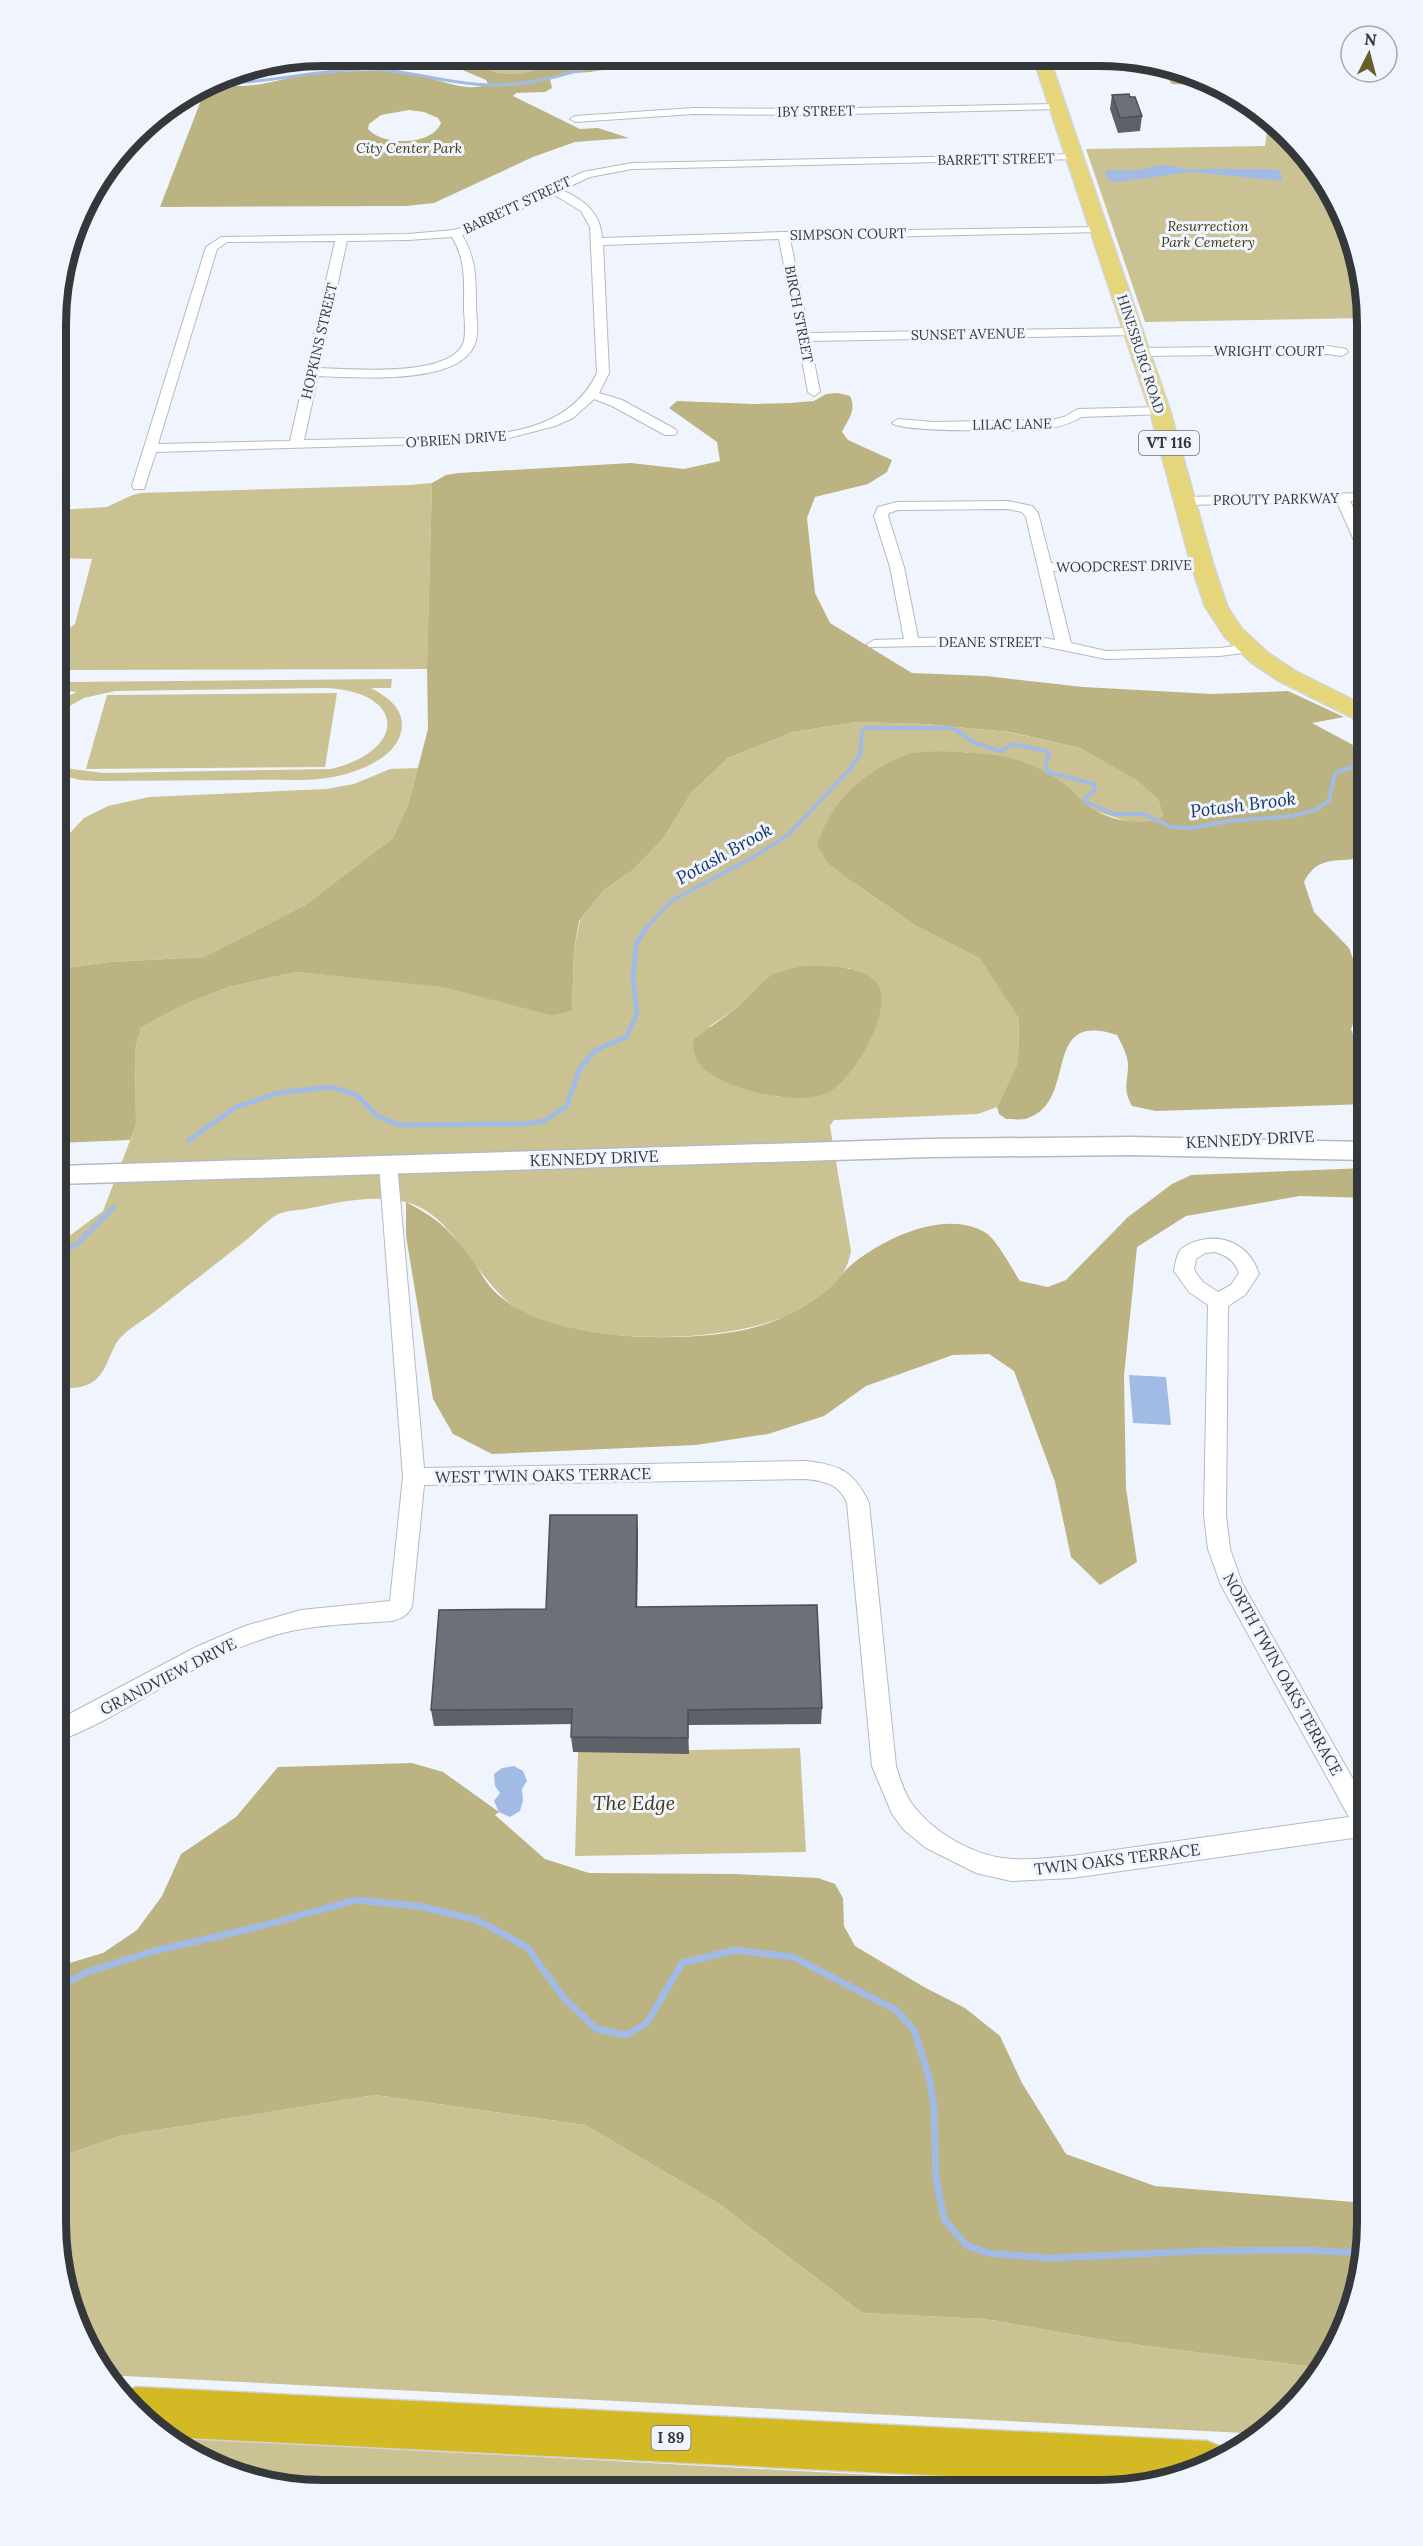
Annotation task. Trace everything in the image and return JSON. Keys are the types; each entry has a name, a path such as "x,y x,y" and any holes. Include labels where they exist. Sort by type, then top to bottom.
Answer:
{"highway":[{"name":"I 89","path":"150,2412 1190,2463"}],"main road":[{"name":"HINESBURG ROAD","path":"1043,66 1160,411 1202,564 1216,606 1233,632 1249,648 1287,676 1357,711"},
{"name":"KENNEDY DRIVE","path":"1132,1146 1357,1132"},
{"name":"KENNEDY DRIVE","path":"66,1176 904,1149 1132,1146 1357,1151"}],"street":[{"name":"IBY STREET","path":"575,119 694,111 803,112 1058,107"},
{"name":"BARRETT STREET","path":"139,486 215,243 231,237 408,237 455,233 478,226 587,174 632,166 1075,157"},
{"path":"553,190 574,201 589,213 595,222 604,365 601,381 593,395 617,403 670,432"},
{"name":"SIMPSON COURT","path":"597,242 784,235 1099,229"},
{"path":"312,372 422,370 444,364 460,356 469,341 471,270 466,251 455,233"},
{"name":"BIRCH STREET","path":"784,235 814,392"},
{"name":"HOPKINS STREET","path":"296,445 342,237"},
{"name":"SUNSET AVENUE","path":"803,337 1133,332"},
{"name":"WRIGHT COURT","path":"1328,350 1342,352 1330,355 1141,355 1328,350"},
{"name":"O'BRIEN DRIVE","path":"151,448 462,441 501,437 553,422 573,411 593,395"},
{"name":"LILAC LANE","path":"898,423 934,426 1051,424 1068,420 1078,413 1160,411"},
{"name":"PROUTY PARKWAY","path":"1185,501 1357,497"},
{"path":"1342,498 1357,532"},
{"name":"WOODCREST DRIVE","path":"912,643 897,567 881,516 887,508 996,505 1022,507 1033,516 1064,646"},
{"name":"WOODCREST DRIVE","path":"1045,567 1202,564"},
{"name":"DEANE STREET","path":"874,644 1026,640 1106,655 1220,652 1249,648"},
{"name":"WEST TWIN OAKS TERRACE","path":"388,1164 414,1477 806,1470 824,1472 842,1478"},
{"name":"NORTH TWIN OAKS TERRACE","path":"1218,1302 1215,1515 1219,1549 1232,1585 1357,1807"},
{"name":"GRANDVIEW DRIVE","path":"66,1727 210,1650 255,1633 287,1622 331,1615 393,1612 401,1606 414,1477"},
{"name":"TWIN OAKS TERRACE","path":"842,1478 852,1489 858,1503 884,1766 891,1789 905,1814 929,1837 963,1857 1002,1869 1037,1870 1357,1826"}],"green space":[{"name":"City Center Park","path":"453,66 485,66 484,68 498,73 511,74 550,66 623,66 561,75 550,79 552,88 545,92 516,93 513,96 580,129 598,128 629,138 575,142 533,157 434,203 406,206 160,207 202,97 223,87 246,86 320,73 378,71 404,72 468,87 488,84 486,80","holes":["409,110 424,112 438,118 441,123 436,131 428,136 406,141 384,138 368,129 369,124 381,115"]},
{"path":"484,66 556,66 536,72 509,74 483,68"},
{"path":"1169,76 1195,85 1172,84 1168,79"},
{"name":"Resurrection Park Cemetery","path":"1267,129 1304,167 1330,210 1348,257 1355,290 1357,318 1145,322 1086,149 1265,146"},
{"path":"838,393 850,396 853,406 851,415 842,432 848,440 892,460 887,472 868,484 815,497 807,518 815,593 830,623 912,673 986,676 1083,687 1212,694 1288,691 1344,717 1312,723 1355,746 1357,744 1357,858 1323,863 1310,873 1304,882 1314,912 1349,948 1357,969 1357,1014 1351,1029 1357,1044 1357,1104 1156,1111 1132,1106 1126,1083 1127,1060 1117,1035 1093,1031 1077,1035 1068,1046 1052,1096 1042,1110 1025,1119 1006,1119 999,1114 997,1107 1018,1062 1019,1018 979,958 918,927 829,864 817,846 830,816 850,790 876,770 906,755 928,752 976,753 1019,761 1059,780 1097,812 1116,819 1136,822 1155,820 1163,816 1158,799 1136,780 1080,748 1009,732 925,724 857,722 793,732 728,758 691,793 663,839 633,870 604,890 579,921 574,949 572,1011 552,1016 444,987 297,972 228,987 175,1009 141,1028 135,1050 136,1125 130,1140 66,1143 66,968 110,962 204,957 305,905 393,838 409,802 428,729 427,663 432,483 446,475 459,473 631,463 684,469 720,461 717,442 669,408 677,401 790,403 814,401 826,394"},
{"path":"432,483 427,669 66,670 66,630 75,624 92,559 66,558 66,510 107,507 140,493"},
{"path":"392,679 391,688 371,688 396,707 402,725 400,736 394,746 377,761 343,775 323,779 80,780 66,776 66,766 103,773 331,769 356,761 374,749 384,737 387,723 383,711 372,700 353,692 326,688 115,691 84,698 66,708 66,697 77,692 67,691 70,682"},
{"path":"337,693 325,767 86,769 107,695"},
{"path":"857,722 925,724 1008,732 1080,748 1136,780 1158,799 1163,816 1154,822 1129,822 1092,810 1059,780 1014,759 963,752 854,883 918,927 979,958 1019,1017 1018,1062 997,1107 978,1114 834,1120 830,1126 851,1251 835,1284 803,1309 759,1325 709,1334 656,1337 604,1334 560,1326 526,1314 509,1303 494,1288 440,1221 424,1210 406,1202 394,1200 356,1200 278,1214 121,1337 103,1371 93,1382 80,1387 66,1388 66,1238 103,1211 136,1125 135,1050 141,1028 175,1009 228,987 297,972 439,985 552,1016 572,1011 574,949 580,920 604,890 633,870 663,839 691,793 728,758 793,732","holes":["802,966 850,968 804,1097 779,1097 748,1090 710,1026 738,1007 760,984"]},
{"path":"418,768 409,802 393,838 305,905 204,957 110,962 66,968 66,837 84,818 108,806 149,797 326,789 354,784 390,769"},
{"path":"802,966 841,967 861,972 876,982 881,993 881,1008 869,1042 839,1085 817,1096 788,1098 772,1096 729,1083 702,1067 694,1052 694,1039 738,1007 773,974"},
{"path":"1357,1168 1357,1198 1300,1196 1186,1216 1137,1247 1124,1376 1126,1488 1137,1562 1100,1585 1071,1557 1055,1482 1014,1371 989,1354 953,1355 866,1386 824,1416 768,1434 696,1445 492,1454 453,1434 433,1399 406,1236 406,1202 436,1220 451,1234 491,1288 520,1310 571,1328 619,1335 675,1337 731,1332 777,1320 825,1292 847,1269 878,1246 914,1230 934,1225 970,1226 986,1233 999,1248 1020,1281 1048,1287 1066,1280 1128,1217 1172,1184 1191,1175"},
{"name":"The Edge","path":"800,1748 806,1852 575,1856 578,1752"},
{"path":"412,1763 443,1772 499,1812 495,1815 545,1859 589,1873 735,1874 818,1878 835,1884 843,1898 844,1926 855,1946 924,1987 965,2008 1000,2036 1022,2083 1066,2154 1155,2186 1357,2202 1355,2256 1352,2272 1337,2321 1322,2351 1312,2367 1109,2341 985,2319 862,2313 718,2203 585,2125 375,2095 120,2136 66,2155 66,1964 103,1953 137,1930 162,1896 181,1854 236,1817 278,1767"},
{"path":"375,2095 585,2125 718,2203 862,2313 985,2319 1109,2341 1312,2367 1293,2392 1269,2416 1246,2433 117,2376 86,2321 71,2272 66,2222 66,2155 120,2136"},
{"path":"184,2438 965,2480 324,2480 290,2478 257,2471 225,2460"}],"water":[{"path":"1163,165 1191,169 1275,169 1280,171 1283,181 1191,172 1117,182 1108,180 1105,174 1107,170 1136,170"},
{"path":"1129,1375 1166,1377 1171,1425 1133,1423"},
{"path":"514,1766 523,1771 527,1781 522,1789 523,1800 520,1811 510,1817 499,1812 494,1801 500,1793 495,1786 494,1774 502,1768"}],"building":[{"path":"1129,94 1130,97 1135,97 1142,116 1120,118 1112,95"},
{"name":"The Edge","path":"550,1515 637,1515 636,1607 817,1605 822,1708 688,1710 688,1738 571,1737 572,1709 431,1710 439,1610 546,1609"}],"waterway":[{"path":"234,83 365,69 492,85 547,79 591,66"},
{"name":"Potash Brook","path":"645,929 671,901 753,857 788,835 850,769 860,755 862,732 867,728 953,728 975,743 1000,751 1013,744 1046,751 1049,755 1046,763 1047,772 1094,784 1095,790 1085,798 1086,802 1114,814 1144,814 1171,827 1192,828 1229,821 1293,816 1318,809 1329,800 1335,773 1357,765"},
{"name":"Potash Brook","path":"189,1140 236,1107 278,1093 330,1087 357,1095 377,1116 399,1125 523,1124 544,1121 566,1107 580,1068 596,1050 626,1037 637,1014 633,980 636,944 646,928"},
{"name":"Potash Brook","path":"66,1251 78,1243 114,1207"},
{"path":"66,1983 87,1972 154,1951 258,1927 356,1900 418,1906 477,1920 527,1947 563,1997 596,2029 626,2035 647,2023 682,1963 735,1950 793,1957 896,2010 914,2030 929,2077 934,2106 936,2178 944,2219 966,2245 988,2253 1049,2258 1201,2251 1302,2250 1355,2253"}]}
